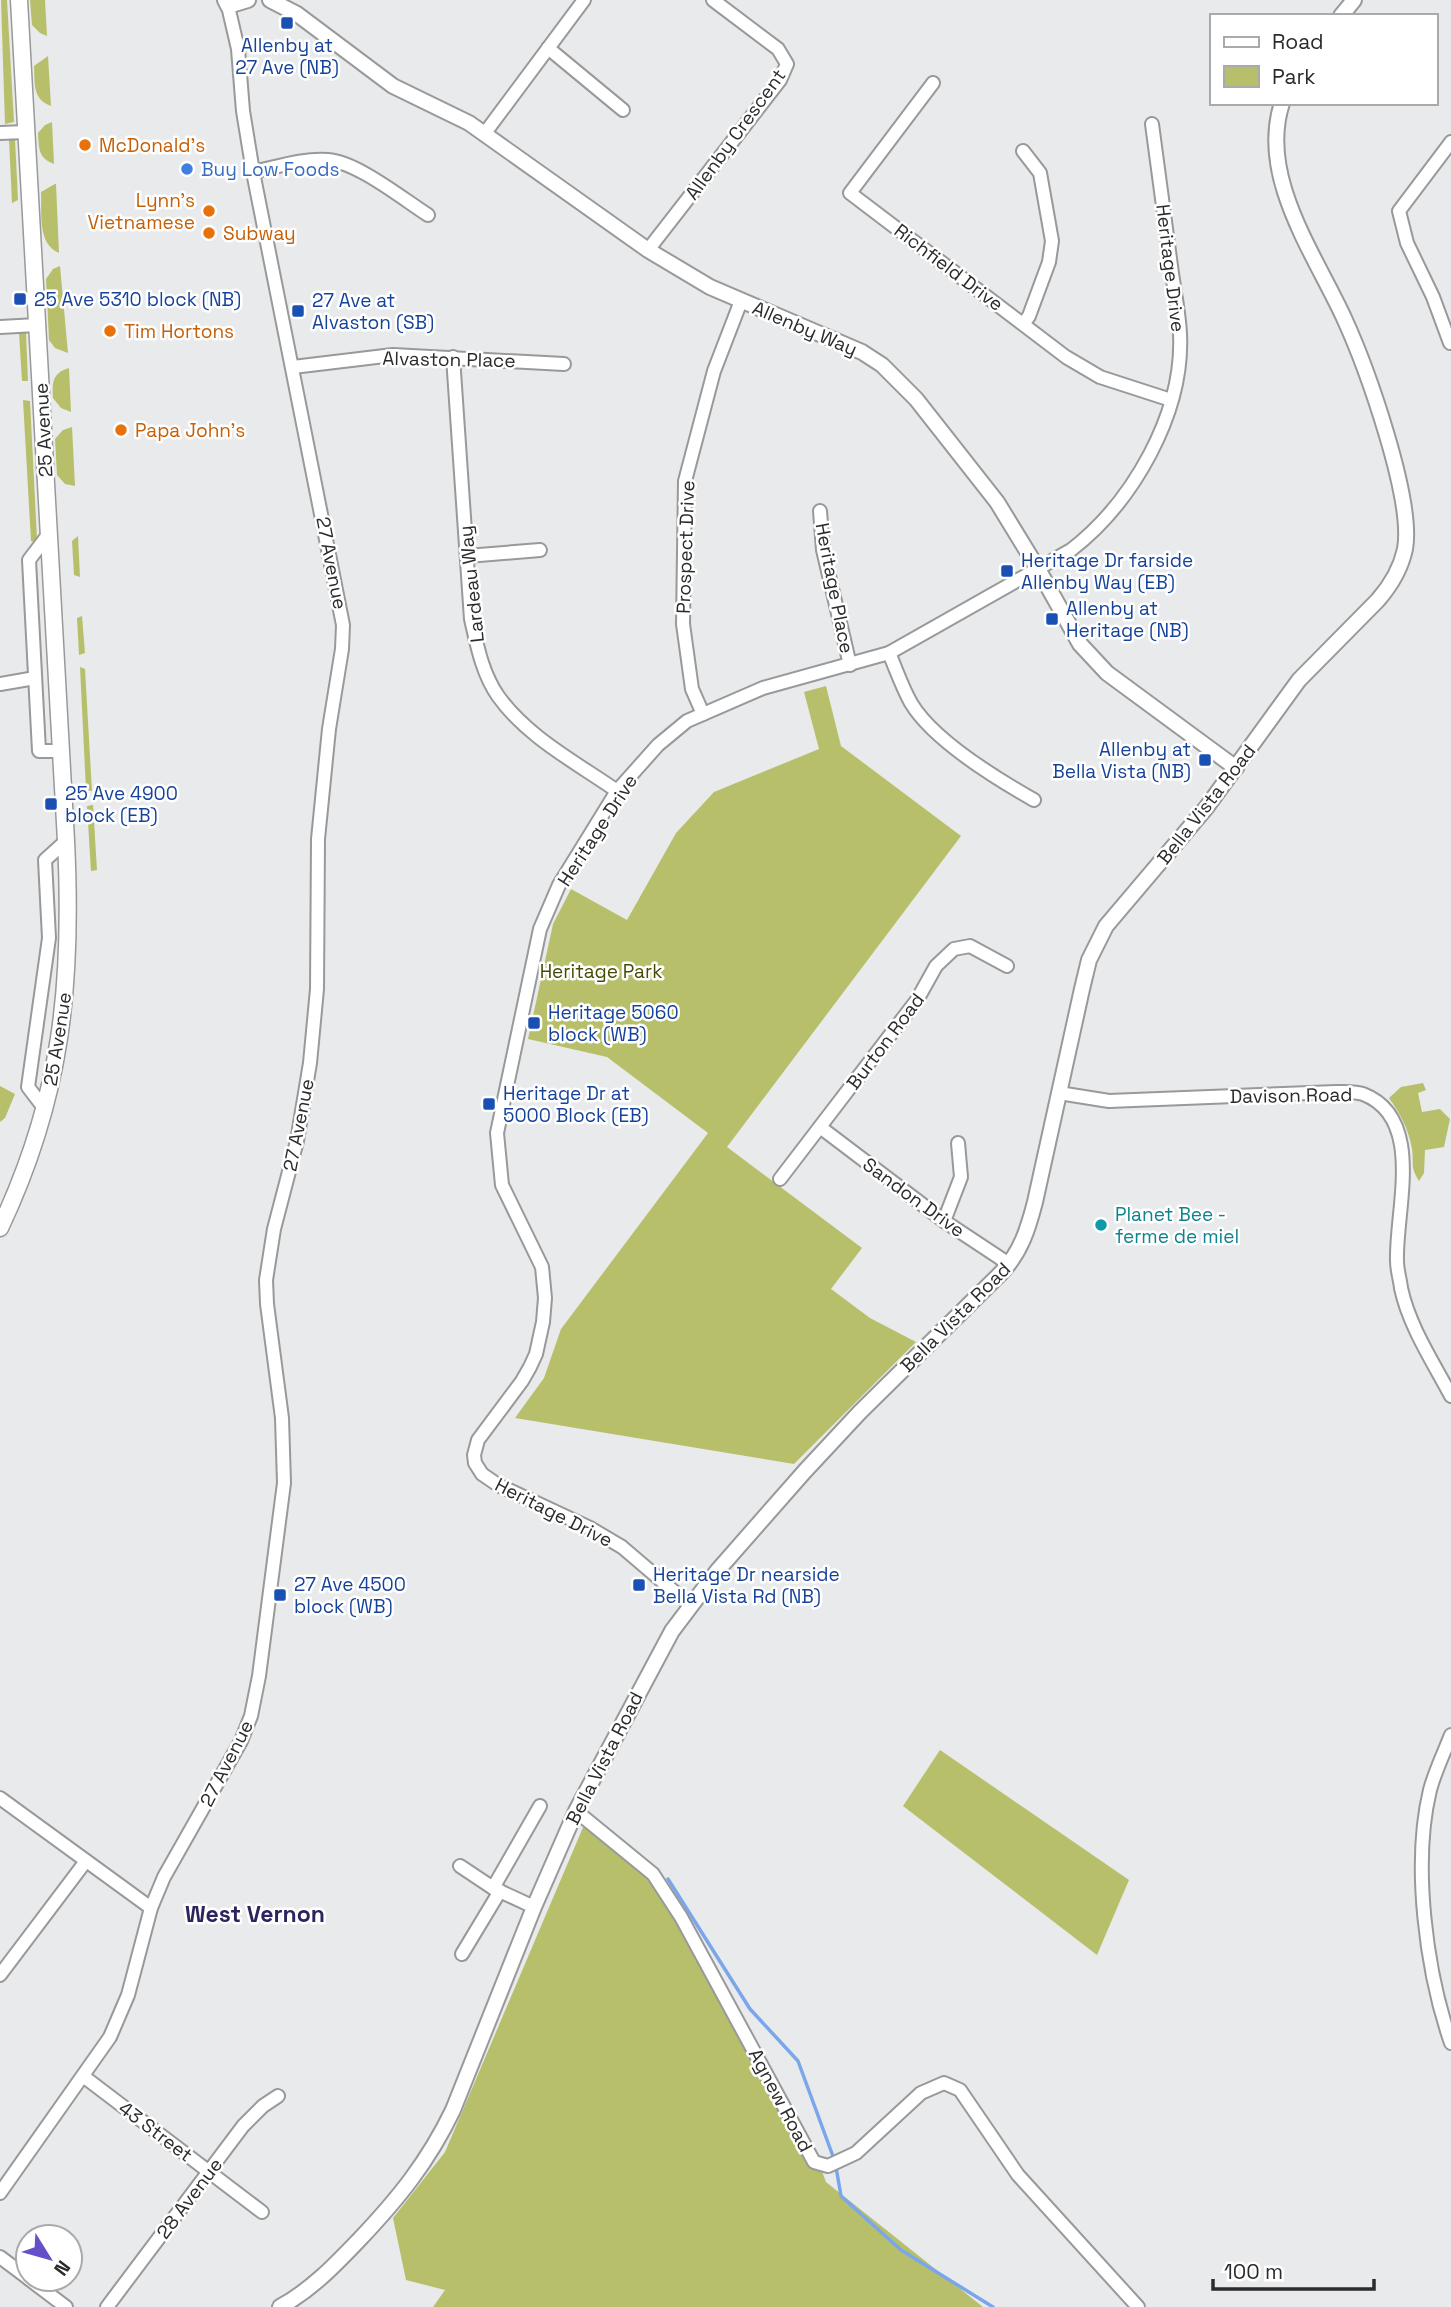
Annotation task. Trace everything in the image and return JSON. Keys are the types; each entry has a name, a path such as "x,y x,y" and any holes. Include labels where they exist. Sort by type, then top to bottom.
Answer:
{"main road":[{"name":"25 Avenue","path":"0,1228 35,1141 51,1082 60,1036 69,947 19,0"}],"street":[{"path":"227,3 248,0"},
{"name":"Allenby Way","path":"270,0 297,14 393,86 470,123 648,250 710,287 862,352 882,365 916,400 997,502 1080,644 1107,673 1237,768"},
{"path":"485,133 584,0"},
{"name":"Allenby Crescent","path":"648,250 780,80 787,64 778,49 713,0"},
{"path":"1343,14 1354,0"},
{"name":"27 Avenue","path":"0,2193 110,2037 128,1995 151,1908 164,1877 241,1741 251,1716 259,1676 282,1508 282,1418 266,1280 274,1229 298,1141 311,1051 317,989 318,839 343,625 253,172 243,111 238,49 227,3"},
{"path":"548,48 623,110"},
{"name":"Richfield Drive","path":"933,83 850,193 1066,357 1100,377 1171,400"},
{"name":"Bella Vista Road","path":"280,2307 335,2266 386,2212 427,2159 453,2110 534,1907 576,1811 656,1658 690,1605 805,1471 1018,1252 1027,1232 1082,989 1098,940 1116,913 1172,851 1237,768 1299,680 1387,589 1401,563 1407,535 1405,510 1367,376 1345,320 1282,185 1275,142 1276,123 1281,105"},
{"name":"Heritage Drive","path":"690,1605 622,1546 606,1536 489,1480 478,1469 474,1455 478,1440 530,1367 536,1354 543,1322 545,1297 541,1267 502,1185 497,1133 540,929 559,884 617,791 658,745 687,721 763,688 889,653 1071,550 1104,519 1136,477 1152,452 1171,400 1177,377 1180,336 1152,124"},
{"path":"0,133 26,132"},
{"path":"1450,343 1433,297 1407,243 1399,211 1451,142"},
{"path":"1023,151 1040,173 1052,241 1049,262 1024,323"},
{"path":"253,172 302,161 330,160 351,166 428,215"},
{"name":"Prospect Drive","path":"703,714 692,689 683,624 685,481 714,371 741,301"},
{"path":"0,327 37,325"},
{"name":"Alvaston Place","path":"293,367 393,355 564,364"},
{"name":"Lardeau Way","path":"453,357 471,619 477,647 498,695 533,732 617,791"},
{"name":"Heritage Place","path":"820,511 824,550 850,665"},
{"path":"48,535 29,560 39,751 60,751"},
{"path":"467,556 540,550"},
{"path":"889,653 912,704 937,733 995,778 1034,800"},
{"path":"0,684 35,678"},
{"name":"25 Avenue","path":"41,1104 28,1087 49,937 46,860 65,841"},
{"name":"Burton Road","path":"780,1179 918,1000 936,967 954,949 970,946 1007,966"},
{"name":"Davison Road","path":"1059,1093 1109,1101 1336,1091 1362,1094 1382,1106 1397,1126 1404,1152 1397,1262 1402,1291 1413,1324 1451,1395"},
{"name":"Sandon Drive","path":"820,1127 944,1221 1009,1264"},
{"path":"944,1221 961,1177 958,1143"},
{"path":"1451,1735 1430,1788 1423,1829 1423,1895 1430,1960 1451,2043"},
{"path":"0,1798 151,1908"},
{"path":"462,1954 540,1806"},
{"name":"Agnew Road","path":"576,1811 653,1874 681,1917 814,2162 828,2166 856,2153 921,2093 944,2083 960,2090 1018,2175 1138,2307"},
{"path":"0,1975 86,1861"},
{"path":"460,1866 497,1890 534,1907"},
{"name":"43 Street","path":"83,2076 262,2212"},
{"name":"28 Avenue","path":"107,2307 243,2126 263,2106 278,2096"},
{"path":"0,2257 14,2268"},
{"path":"47,2293 66,2307"}],"green space":[{"path":"1,0 7,0 14,122 5,124"},
{"path":"30,0 45,0 47,36 32,25"},
{"path":"48,56 51,106 40,99 34,78 34,66"},
{"path":"52,122 54,164 42,156 38,133"},
{"path":"9,139 15,139 18,200 12,203"},
{"path":"56,184 59,253 47,242 41,218 41,192"},
{"path":"60,266 68,353 55,348 49,340 46,279 53,269"},
{"path":"19,333 26,333 28,381 22,381"},
{"path":"69,368 71,412 61,408 53,398 56,376"},
{"path":"23,400 30,401 37,539 34,542 31,541"},
{"path":"72,427 75,486 65,484 57,475 55,439 63,430"},
{"path":"78,536 80,577 74,575 72,541"},
{"path":"82,616 85,653 79,655 77,618"},
{"path":"80,667 85,669 92,791 86,790"},
{"name":"Heritage Park","path":"826,686 841,746 961,836 727,1147 862,1248 831,1289 870,1318 916,1342 794,1464 515,1418 544,1378 561,1329 708,1133 607,1057 528,1039 553,924 571,889 627,920 676,833 714,792 819,749 804,692"},
{"path":"93,805 97,870 91,871 87,806"},
{"path":"1423,1083 1426,1090 1418,1093 1422,1112 1440,1109 1450,1119 1444,1147 1425,1150 1424,1173 1419,1181 1413,1169 1411,1142 1406,1128 1389,1098 1401,1087"},
{"path":"0,1086 15,1094 5,1118 0,1122"},
{"path":"940,1750 1129,1880 1097,1955 903,1806"},
{"path":"587,1818 650,1877 814,2163 820,2166 826,2182 983,2307 433,2307 445,2290 406,2280 393,2218 445,2152"}],"waterway":[{"path":"668,1879 750,2009 798,2061 834,2159"},
{"path":"836,2167 841,2196 901,2250 993,2307"}],"place":[{"name":"Allenby at 27 Ave (NB)","path":"287,23"},
{"name":"McDonald's","path":"85,145"},
{"name":"Buy Low Foods","path":"187,169"},
{"name":"Lynn's Vietnamese","path":"209,211"},
{"name":"Subway","path":"209,233"},
{"name":"25 Ave 5310 block (NB)","path":"20,299"},
{"name":"27 Ave at Alvaston (SB)","path":"298,311"},
{"name":"Tim Hortons","path":"110,331"},
{"name":"Papa John's","path":"121,430"},
{"name":"Heritage Dr farside Allenby Way (EB)","path":"1007,571"},
{"name":"Allenby at Heritage (NB)","path":"1052,619"},
{"name":"Allenby at Bella Vista (NB)","path":"1205,760"},
{"name":"25 Ave 4900 block (EB)","path":"51,804"},
{"name":"Heritage 5060 block (WB)","path":"534,1023"},
{"name":"Heritage Dr at 5000 Block (EB)","path":"489,1104"},
{"name":"Planet Bee - ferme de miel","path":"1101,1225"},
{"name":"Heritage Dr nearside Bella Vista Rd (NB)","path":"639,1585"},
{"name":"27 Ave 4500 block (WB)","path":"280,1595"}],"district":[{"name":"West Vernon","path":"255,1914"}]}
